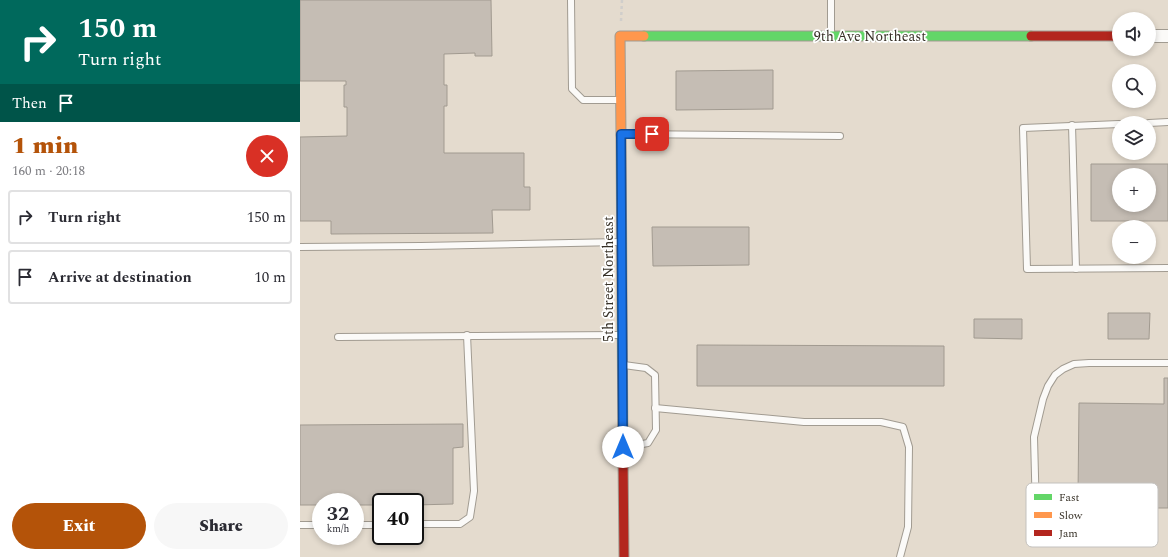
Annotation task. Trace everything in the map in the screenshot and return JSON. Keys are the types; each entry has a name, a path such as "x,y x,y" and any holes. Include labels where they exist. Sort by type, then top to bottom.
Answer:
{"street":[{"name":"5th Street Northeast","path":"620,36 624,557"},
{"name":"9th Ave Northeast","path":"620,36 1112,36"},
{"path":"1156,36 1168,36"}],"lane":[{"path":"571,0 572,89 582,100 621,100"},
{"path":"831,0 831,36"},
{"path":"1156,123 1168,122"},
{"path":"1112,124 1023,128 1027,269 1168,268"},
{"path":"1072,125 1076,269"},
{"path":"621,134 840,136"},
{"path":"300,247 622,242"},
{"path":"424,524 460,524 470,517 474,491 467,335"},
{"path":"338,337 622,335"},
{"path":"1035,483 1034,437 1043,398 1055,375 1074,364 1168,363"},
{"path":"622,365 646,368 654,375 656,408 656,430 648,443 623,447"},
{"path":"656,408 804,422 881,422 903,427 909,447 908,526 900,557"},
{"path":"300,525 312,525"}],"path":[{"path":"620,36 622,0"}],"building":[{"path":"300,0 491,0 492,56 475,56 475,53 444,54 444,85 447,85 447,106 444,106 444,153 524,153 524,187 530,187 530,210 492,210 493,233 331,234 331,221 300,221 300,137 347,136 347,107 344,107 344,85 346,85 346,81 300,81"},
{"path":"773,70 773,109 676,110 676,71"},
{"path":"1091,164 1168,164 1168,221 1091,221"},
{"path":"652,227 749,227 749,265 653,266"},
{"path":"1108,313 1150,313 1149,339 1108,339"},
{"path":"974,319 1022,319 1022,339 974,338"},
{"path":"697,345 944,346 944,386 697,386"},
{"path":"1164,378 1168,378 1168,508 1158,508 1158,483 1078,483 1079,403 1164,404"},
{"path":"463,424 463,447 453,448 453,504 424,505 424,493 372,493 372,505 364,505 364,493 312,493 312,505 300,505 300,425"}],"traffic: fast":[{"path":"644,36 1031,36"},
{"path":"621,135 623,456"}],"traffic: slow":[{"path":"621,135 620,36 644,36"}],"traffic: jam":[{"path":"1031,36 1112,36"},
{"path":"623,456 624,557"}],"route":[{"path":"623,447 621,134 652,134"}]}
